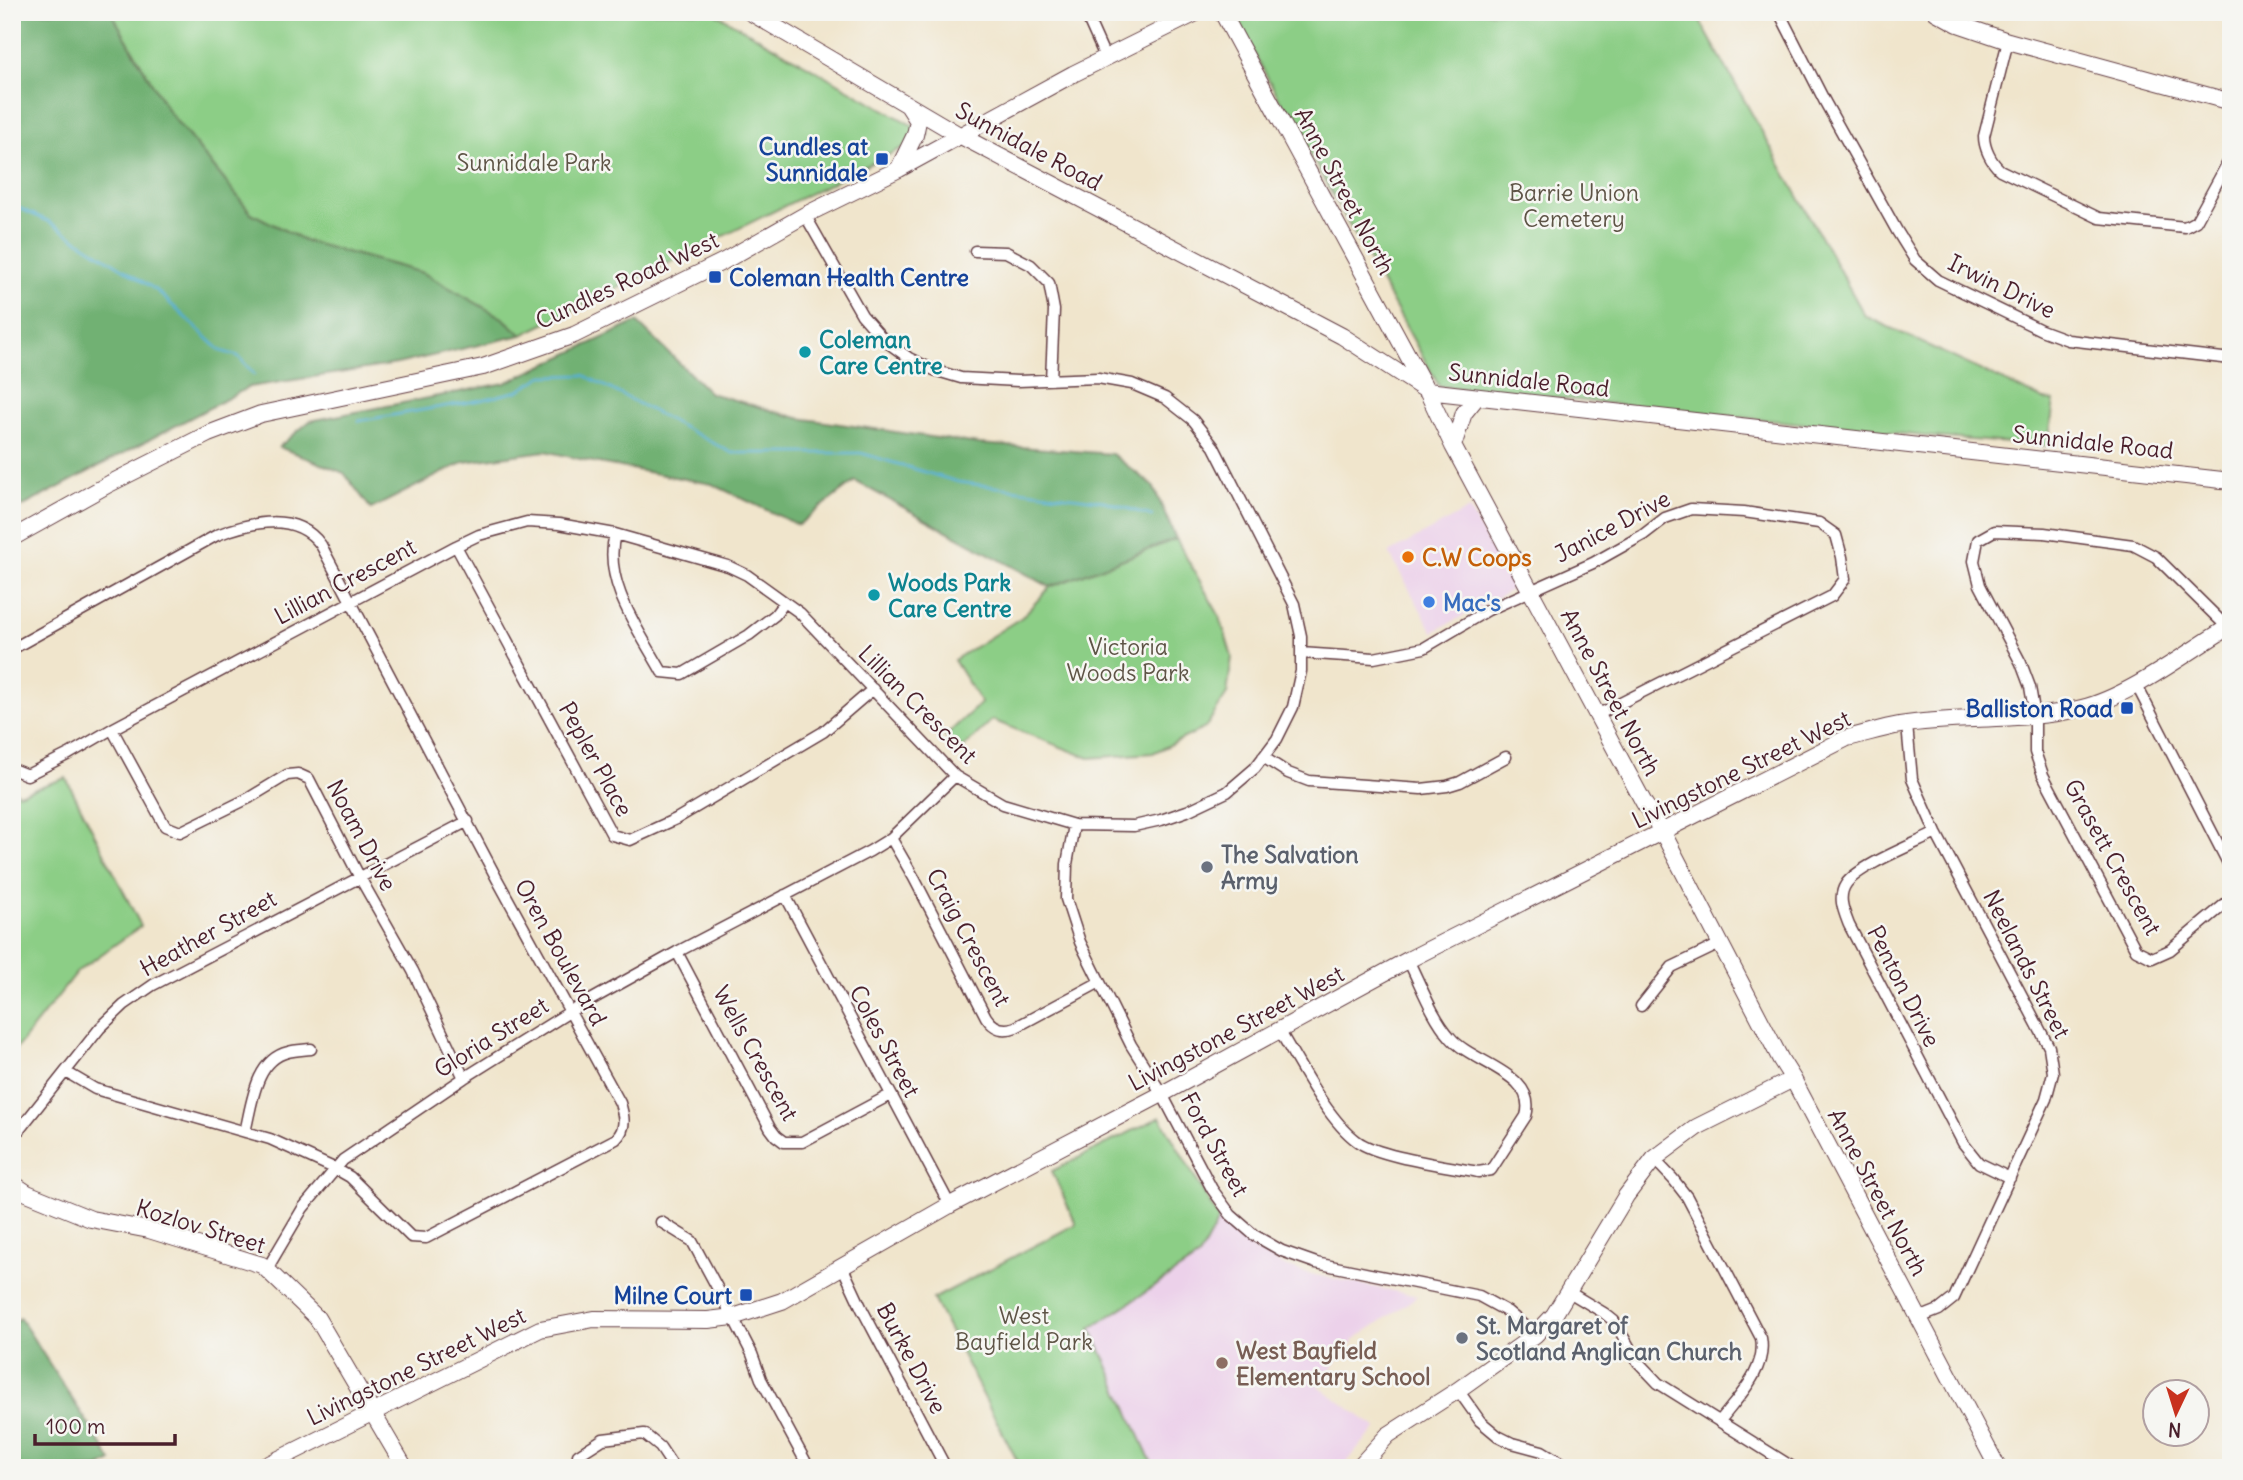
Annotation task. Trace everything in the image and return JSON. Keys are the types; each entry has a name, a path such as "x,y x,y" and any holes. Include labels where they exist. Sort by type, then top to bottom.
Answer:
{"street":[{"name":"Sunnidale Road","path":"750,12 959,135 1342,336 1427,391 2231,481"},
{"path":"1084,12 1106,59"},
{"name":"Cundles Road West","path":"12,538 197,439 261,414 483,367 574,335 724,261 805,215 899,169 1073,74 1198,12"},
{"name":"Anne Street North","path":"1222,12 1427,391 1453,446 1644,803 1662,831 1998,1468"},
{"name":"Irwin Drive","path":"1779,12 1825,102 1897,231 1915,260 1937,280 2041,330 2068,340 2231,359"},
{"path":"1936,12 1958,24 2008,41 2231,102"},
{"path":"2008,41 1984,136 1984,144 1995,166 2000,170 2099,218 2185,227 2196,221 2231,157"},
{"path":"899,169 915,135 918,121 909,107"},
{"name":"Lillian Crescent","path":"12,769 27,775 456,546 480,535 527,522 559,524 615,534 729,566 747,575 800,613 955,776 1003,804 1074,824 1135,826 1187,811 1227,792 1263,758 1277,739 1293,707 1301,671 1301,636 1294,604 1214,447 1193,420 1165,398 1132,384 1098,378 1018,381 961,378 934,370 909,358 884,340 862,315 805,215"},
{"path":"975,251 1006,251 1031,265 1049,283 1054,310 1051,380"},
{"path":"1453,446 1464,413 1477,397"},
{"name":"Janice Drive","path":"1301,653 1374,658 1423,648 1488,610 1593,563 1643,536 1665,518 1691,509 1744,512 1819,523 1836,535 1845,579 1832,596 1597,715"},
{"name":"Oren Boulevard","path":"12,649 217,535 233,529 288,523 314,536 497,879 571,1011 623,1112 623,1129 616,1139 426,1238 411,1237 350,1177 336,1169 270,1139 95,1090 66,1072"},
{"path":"2035,716 2030,687 2021,663 1980,585 1973,561 1978,540 1994,531 2045,533 2133,545 2156,557 2230,627"},
{"path":"615,534 611,549 613,572 624,601 662,673 681,674 693,668 749,635 775,615 784,603"},
{"name":"Pepler Place","path":"456,546 612,835 629,840 676,819 823,733 873,689"},
{"name":"Livingstone Street West","path":"261,1468 540,1329 594,1320 690,1321 733,1317 782,1301 950,1205 1162,1094 1408,960 1847,738 1907,725 2035,716 2082,708 2110,698 2136,684 2230,627"},
{"path":"2136,684 2231,869"},
{"name":"Grasett Crescent","path":"2035,716 2035,752 2043,775 2136,950 2152,958 2170,950 2231,899"},
{"name":"Neelands Street","path":"1907,725 1912,779 1936,833 2049,1047 2053,1073 2046,1099 1954,1298 1939,1310 1919,1318"},
{"name":"Noam Drive","path":"112,729 165,826 180,832 287,775 298,774 309,779 359,876 413,971 464,1077"},
{"path":"1263,758 1299,779 1421,789 1460,782 1506,757"},
{"name":"Gloria Street","path":"267,1269 303,1208 343,1160 464,1077 571,1011 891,838 955,776"},
{"name":"Heather Street","path":"12,1139 100,1028 124,1005 153,985 468,821"},
{"name":"Ford Street","path":"1074,824 1067,864 1066,899 1080,942 1131,1045 1162,1094 1212,1189 1231,1215 1254,1235 1282,1251 1316,1263 1479,1296 1508,1312 1535,1335"},
{"name":"Penton Drive","path":"1936,833 1862,870 1845,884 1841,903 1849,925 1963,1143 1979,1163 2010,1178"},
{"name":"Craig Crescent","path":"891,838 986,1017 994,1027 1006,1030 1016,1027 1098,983"},
{"name":"Coles Street","path":"785,895 950,1205"},
{"path":"1641,1006 1672,967 1720,943"},
{"name":"Wells Crescent","path":"677,953 770,1128 784,1142 802,1142 890,1096"},
{"path":"1279,1030 1328,1110 1357,1142 1379,1152 1478,1172 1491,1170 1526,1116 1527,1095 1513,1078 1458,1046 1449,1036 1408,960"},
{"path":"245,1132 256,1085 265,1066 285,1052 311,1049"},
{"path":"1358,1468 1388,1435 1458,1390 1535,1335 1554,1315 1626,1196 1654,1159 1697,1128 1793,1079"},
{"path":"1654,1159 1687,1197 1760,1338 1760,1363 1720,1421"},
{"name":"Kozlov Street","path":"12,1183 27,1193 91,1219 149,1230 262,1265 317,1318 405,1468"},
{"path":"661,1222 692,1241 809,1468"},
{"name":"Burke Drive","path":"842,1266 946,1468"},
{"path":"1569,1292 1614,1321 1639,1362 1658,1383 1794,1468"},
{"path":"1458,1390 1480,1421 1498,1436 1512,1443 1542,1451 1570,1468"},
{"path":"578,1455 603,1439 644,1434 660,1447 674,1468"}],"shaded area":[{"path":"1469,509 1513,589 1433,632 1389,553"},
{"name":"West Bayfield Elementary School","path":"1219,1219 1254,1250 1287,1267 1418,1296 1355,1339 1318,1386 1377,1428 1342,1468 1154,1468 1091,1327 1198,1257"}],"green space":[{"path":"12,12 111,12 168,111 251,213 305,241 423,273 504,319 522,335 397,364 249,387 12,512"},
{"name":"Sunnidale Park","path":"111,12 713,12 929,135 522,335 504,319 423,273 305,241 251,213 168,111"},
{"name":"Barrie Union Cemetery","path":"1231,12 1695,12 1865,316 2044,400 2054,401 2048,446 1933,437 1439,386"},
{"path":"637,322 710,393 798,418 979,444 1112,454 1153,486 1176,539 1050,587 855,481 798,525 712,484 545,451 464,462 371,509 344,473 279,447 310,421 505,383"},
{"name":"Victoria Woods Park","path":"1176,539 1220,617 1232,657 1227,694 1205,728 1153,753 1089,758 992,720 959,752 945,736 981,703 954,660 1022,617 1050,587"},
{"path":"66,778 141,926 78,971 12,1054 12,786 18,794"},
{"name":"West Bayfield Park","path":"1160,1117 1219,1219 1199,1257 1091,1328 1154,1468 1021,1468 933,1299 1076,1224 1052,1171"},
{"path":"20,1318 112,1461 99,1468 12,1468 12,1323"}],"waterway":[{"path":"12,205 48,221 156,290 221,351 238,356 254,374"},
{"path":"359,421 518,391 543,376 584,375 732,453 861,453 958,482 1104,501 1152,516"}],"place":[{"name":"Cundles at Sunnidale","path":"882,159"},
{"name":"Coleman Health Centre","path":"715,277"},
{"name":"Coleman Care Centre","path":"805,352"},
{"name":"C.W Coops","path":"1408,557"},
{"name":"Woods Park Care Centre","path":"874,595"},
{"name":"Mac's","path":"1429,602"},
{"name":"Balliston Road","path":"2127,708"},
{"name":"The Salvation Army","path":"1207,867"},
{"name":"Milne Court","path":"746,1295"},
{"name":"St. Margaret of Scotland Anglican Church","path":"1462,1338"},
{"name":"West Bayfield Elementary School","path":"1222,1363"}]}
